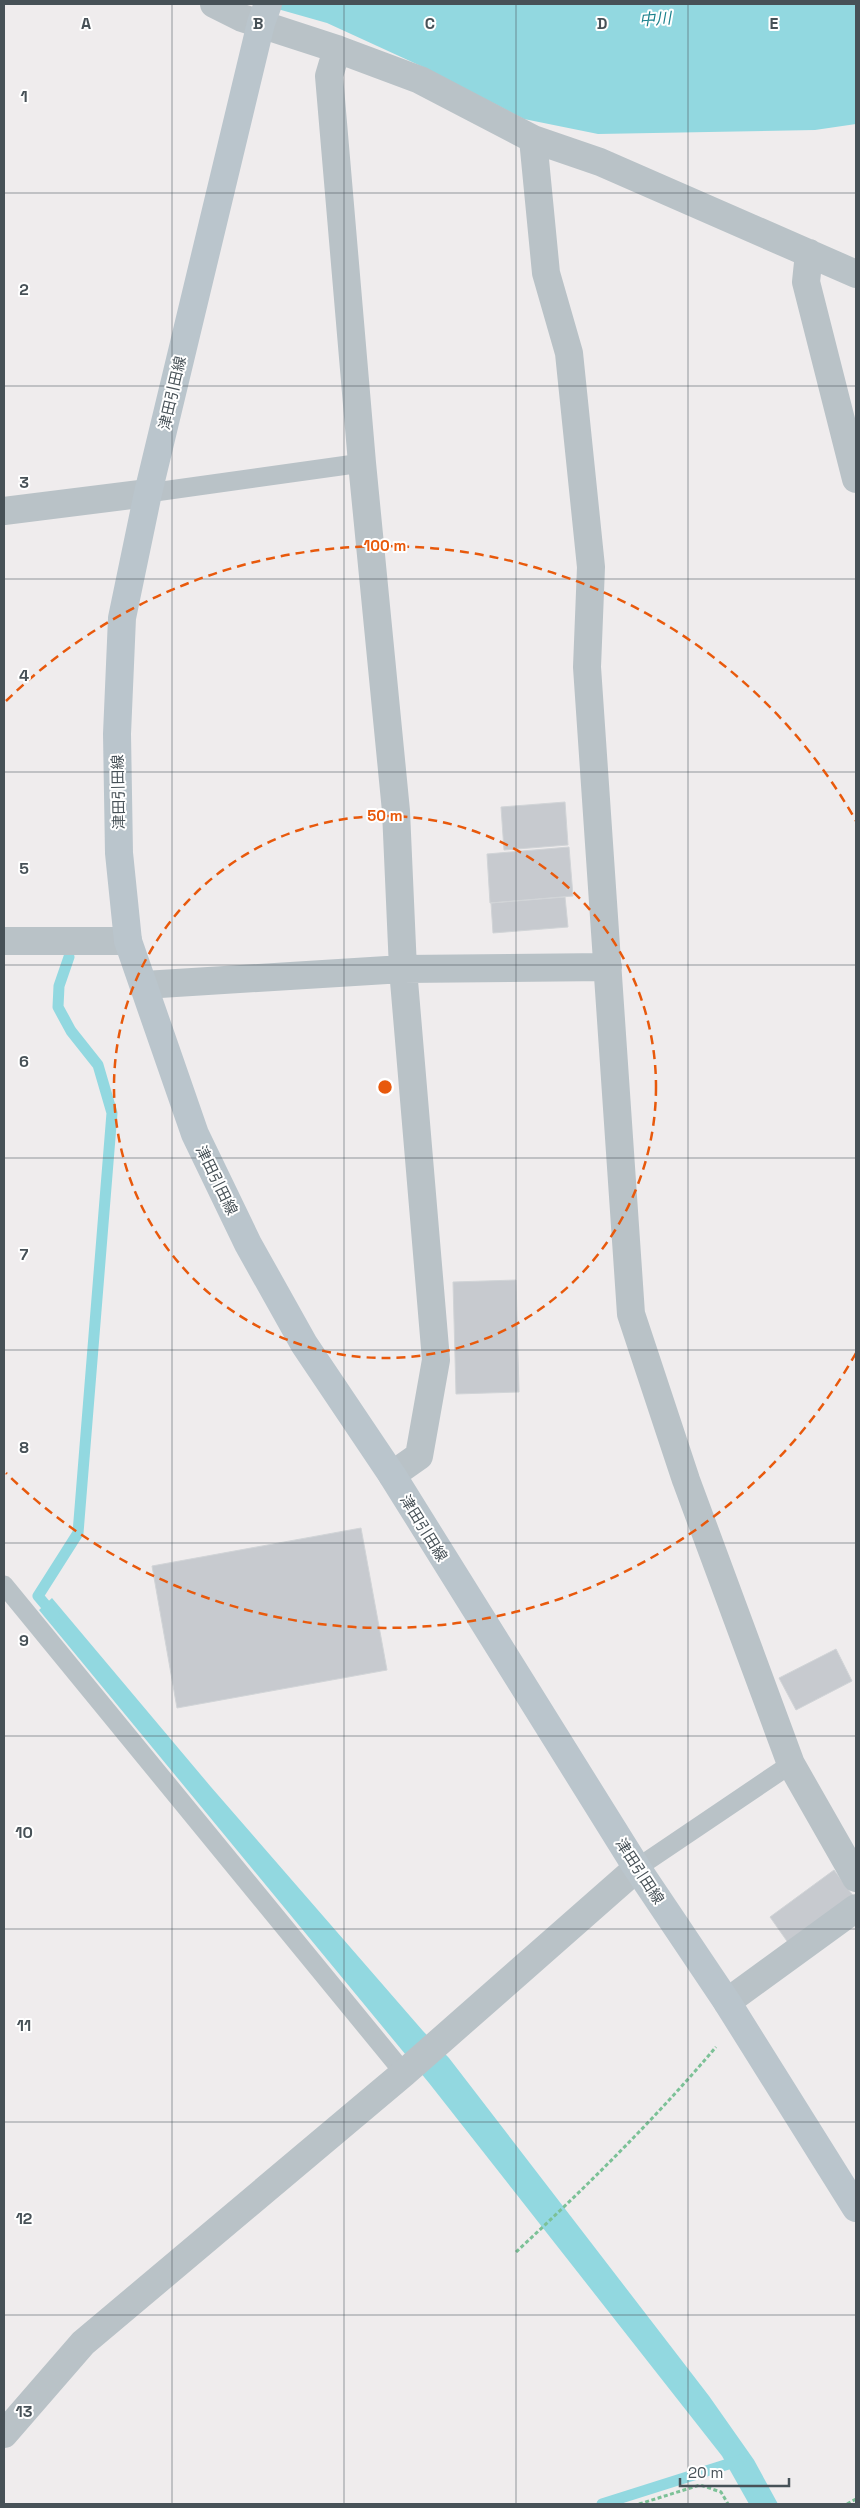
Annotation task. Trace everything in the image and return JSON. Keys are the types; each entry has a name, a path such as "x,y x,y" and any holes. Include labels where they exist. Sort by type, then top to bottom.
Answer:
{"main road":[{"name":"津田引田線","path":"265,13 148,493 122,618 117,734 118,843 128,941 195,1134 248,1244 304,1344 392,1475 637,1868 733,2011 856,2208"}],"street":[{"path":"214,4 265,13 338,48 420,80 533,139 600,162 856,274"},
{"path":"338,48 329,76 362,463 396,811 403,969 436,1360 419,1456 392,1475"},
{"path":"533,139 546,272 569,353 591,567 588,667 631,1314 686,1480 792,1764 856,1878"},
{"path":"809,253 806,282 856,479"},
{"path":"4,511 148,493"},
{"path":"4,941 128,941"},
{"path":"144,985 403,969 608,967"},
{"path":"4,2434 83,2343 404,2073 637,1868"},
{"path":"733,2011 856,1908"}],"lane":[{"path":"148,493 362,463"},
{"path":"4,1585 404,2073"},
{"path":"637,1868 792,1764"}],"path":[{"path":"516,2252 574,2200 687,2081 733,2011"},
{"path":"638,2504 700,2485 721,2492 728,2504"},
{"path":"847,2504 856,2499"}],"water":[{"name":"中川","path":"260,4 856,4 856,124 815,130 598,134 524,119 423,67 327,23"},
{"path":"52,1598 211,1787 423,2031 449,2058 709,2396 754,2460 778,2504 749,2504 722,2456 429,2083 39,1610"}],"building":[{"path":"565,802 568,845 504,850 501,807"},
{"path":"569,847 573,896 490,903 487,854"},
{"path":"565,897 568,927 493,933 491,903"},
{"path":"516,1280 519,1392 456,1394 453,1282"},
{"path":"361,1528 387,1670 177,1708 152,1566"},
{"path":"836,1649 852,1681 796,1710 779,1678"},
{"path":"834,1870 854,1897 789,1944 770,1917"}],"waterway":[{"path":"54,1615 38,1596 78,1533 112,1113 98,1065 71,1031 58,1007 59,986 69,957"},
{"path":"602,2504 741,2460"}]}
